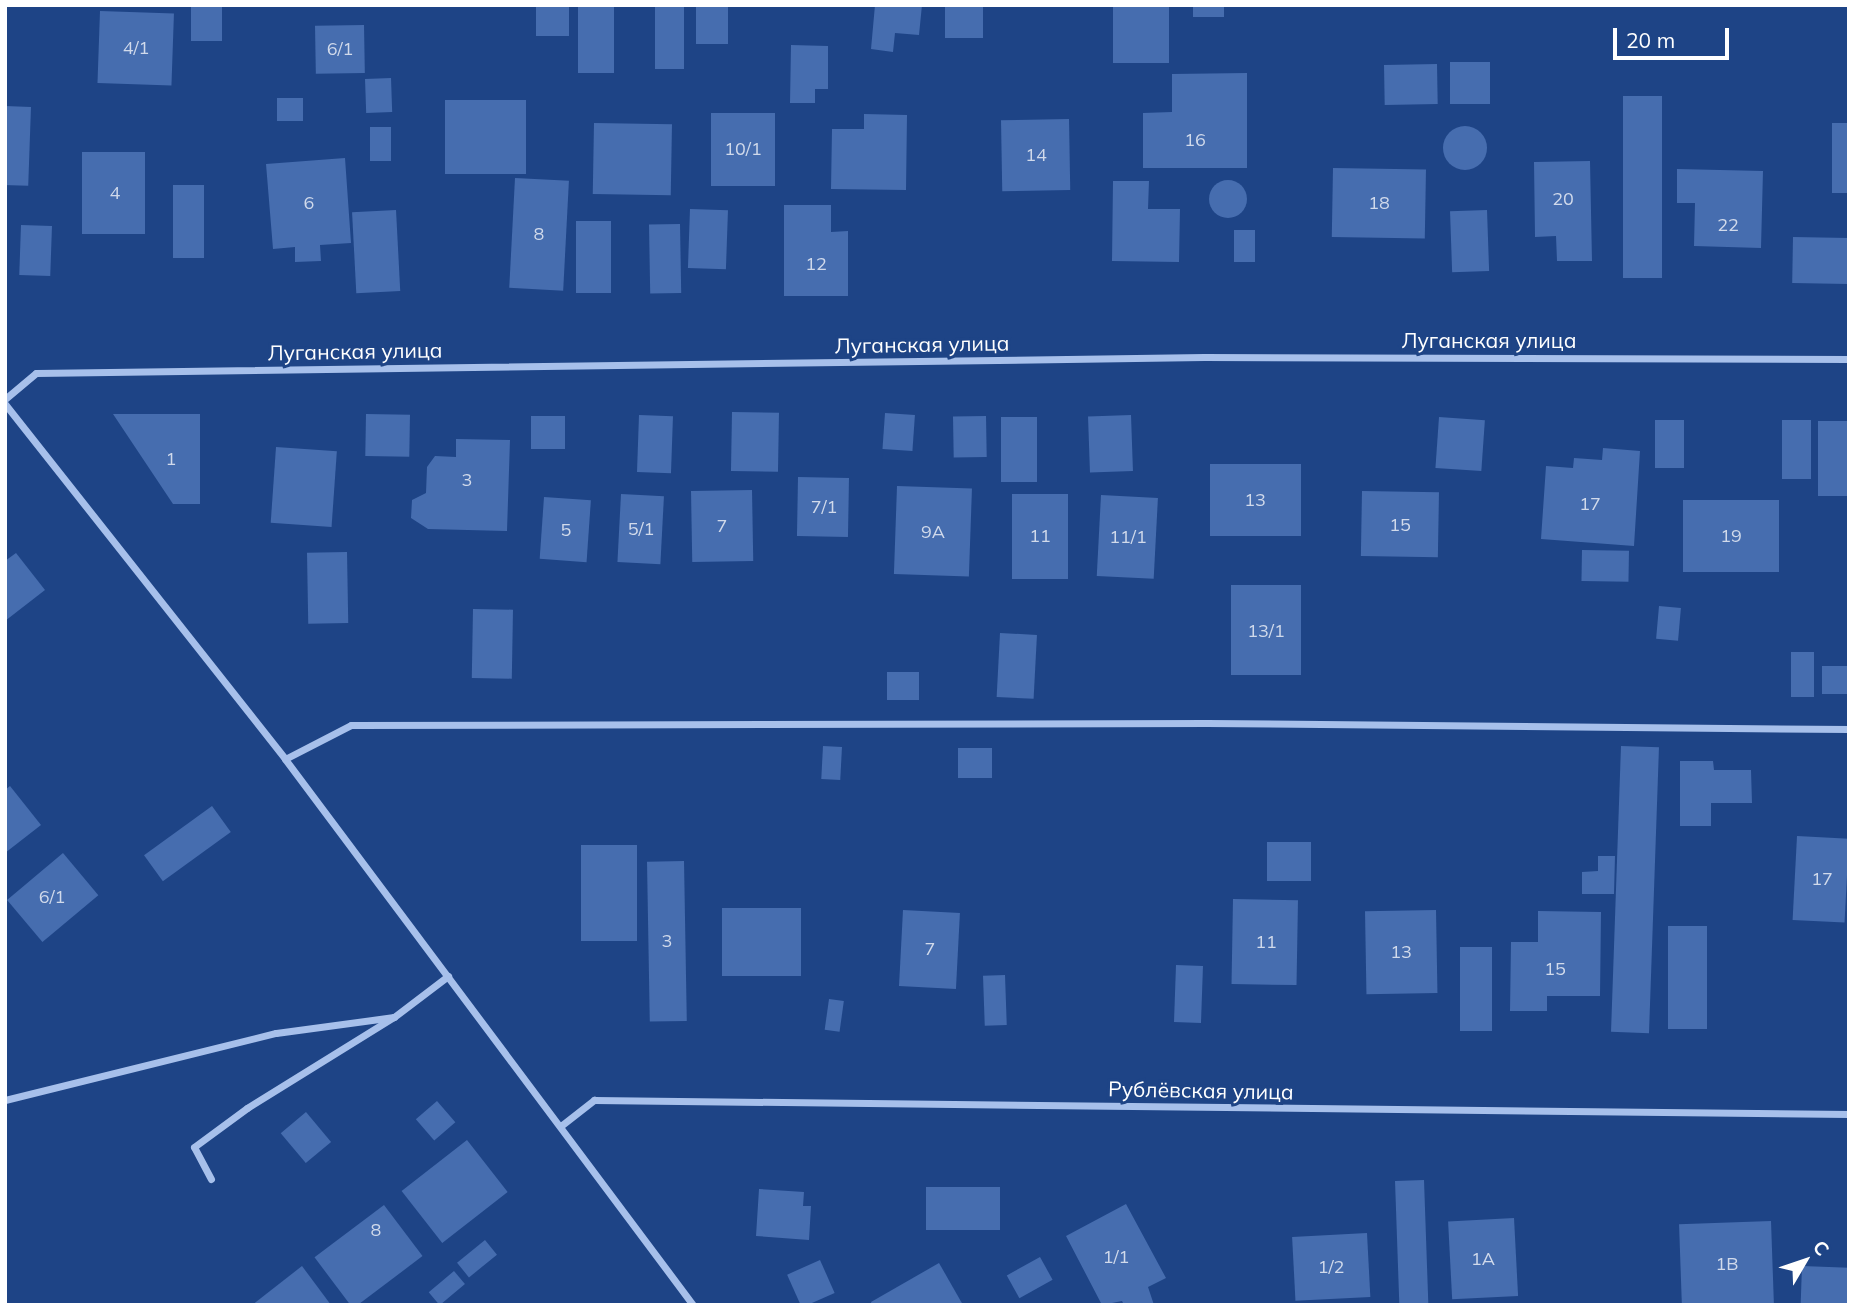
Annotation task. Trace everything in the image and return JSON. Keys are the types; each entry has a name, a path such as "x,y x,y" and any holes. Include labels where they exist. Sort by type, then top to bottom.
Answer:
{"street":[{"name":"Луганская улица","path":"5,401 36,373 1204,357 1849,359"},
{"path":"5,401 285,759 562,1125 693,1305"},
{"path":"285,759 351,725 1207,723 1849,729"},
{"path":"211,1180 194,1147 247,1108 394,1017 448,976"},
{"path":"5,1100 276,1033 394,1017"},
{"name":"Рублёвская улица","path":"562,1125 594,1100 1849,1114"}],"building":[{"path":"191,5 222,5 222,41 191,41"},
{"path":"536,5 569,5 569,36 536,36"},
{"path":"578,5 614,5 614,73 578,73"},
{"path":"655,5 684,5 684,69 655,69"},
{"path":"696,5 728,5 728,44 696,44"},
{"path":"875,5 922,5 919,35 895,33 893,52 871,49"},
{"path":"945,5 983,5 983,38 945,38"},
{"path":"1113,5 1169,5 1169,63 1113,63"},
{"path":"1193,5 1224,5 1224,17 1193,17"},
{"path":"100,11 174,14 171,86 97,83"},
{"path":"364,25 365,73 316,74 315,26"},
{"path":"791,45 828,46 828,89 815,89 815,103 790,103"},
{"path":"1450,62 1490,62 1490,104 1450,104"},
{"path":"1437,64 1438,104 1385,105 1384,65"},
{"path":"1247,73 1247,168 1143,168 1143,113 1172,112 1172,74"},
{"path":"391,78 392,112 366,113 365,79"},
{"path":"1623,96 1662,96 1662,278 1623,278"},
{"path":"277,98 303,98 303,121 277,121"},
{"path":"445,100 526,100 526,174 445,174"},
{"path":"5,106 31,107 28,186 5,185"},
{"path":"711,113 775,113 775,186 711,186"},
{"path":"864,114 907,115 906,190 831,189 832,129 864,129"},
{"path":"1069,119 1070,190 1002,191 1001,120"},
{"path":"594,123 672,124 671,195 593,194"},
{"path":"1832,123 1849,123 1849,193 1832,193"},
{"path":"1465,126 1474,127 1481,132 1486,139 1486,157 1481,164 1474,169 1465,170 1456,169 1449,164 1444,157 1443,148 1444,139 1449,132 1456,127"},
{"path":"370,127 391,127 391,161 370,161"},
{"path":"82,152 145,152 145,234 82,234"},
{"path":"345,158 351,243 320,245 321,261 295,262 295,247 273,249 266,164"},
{"path":"1590,161 1592,261 1557,261 1556,236 1535,237 1534,162"},
{"path":"1333,168 1426,170 1425,239 1332,237"},
{"path":"1677,169 1763,171 1761,248 1694,246 1695,203 1677,203"},
{"path":"515,178 569,181 563,291 509,288"},
{"path":"1228,180 1241,186 1247,199 1241,212 1228,218 1215,212 1209,199 1215,186"},
{"path":"1113,181 1149,181 1148,209 1180,209 1179,262 1112,261"},
{"path":"173,185 204,185 204,258 173,258"},
{"path":"784,205 831,205 831,232 848,231 848,296 784,296"},
{"path":"690,209 728,210 726,269 688,268"},
{"path":"396,210 400,291 356,293 352,212"},
{"path":"1487,210 1489,271 1452,272 1450,211"},
{"path":"576,221 611,221 611,293 576,293"},
{"path":"680,224 681,293 650,294 649,225"},
{"path":"21,225 52,226 50,276 19,275"},
{"path":"1234,230 1255,230 1255,262 1234,262"},
{"path":"1793,237 1849,238 1848,284 1792,283"},
{"path":"732,412 779,413 778,472 731,471"},
{"path":"885,413 915,415 912,451 882,449"},
{"path":"113,414 200,414 200,504 173,504"},
{"path":"366,414 410,415 409,457 365,456"},
{"path":"639,415 673,416 671,473 637,472"},
{"path":"1131,415 1133,471 1090,472 1088,417"},
{"path":"531,416 565,416 565,449 531,449"},
{"path":"986,416 987,457 954,458 953,417"},
{"path":"1001,417 1037,417 1037,482 1001,482"},
{"path":"1439,417 1485,420 1481,471 1435,468"},
{"path":"1655,420 1684,420 1684,468 1655,468"},
{"path":"1782,420 1811,420 1811,479 1782,479"},
{"path":"1818,421 1847,421 1847,496 1818,496"},
{"path":"456,439 510,440 507,531 428,529 411,518 412,500 426,493 427,467 435,456 456,457"},
{"path":"276,447 337,451 332,527 271,523"},
{"path":"1603,448 1640,451 1634,546 1541,539 1546,466 1573,468 1574,458 1602,460"},
{"path":"1210,464 1301,464 1301,536 1210,536"},
{"path":"798,477 849,478 848,537 797,536"},
{"path":"897,486 972,489 969,577 894,574"},
{"path":"752,490 753,561 692,562 691,491"},
{"path":"1362,491 1439,492 1438,557 1361,556"},
{"path":"621,494 664,496 660,564 617,562"},
{"path":"1012,494 1068,494 1068,579 1012,579"},
{"path":"1101,495 1158,498 1154,579 1097,576"},
{"path":"544,497 591,500 587,562 540,559"},
{"path":"1683,500 1779,500 1779,572 1683,572"},
{"path":"1582,550 1629,551 1628,582 1581,581"},
{"path":"347,552 348,623 308,624 307,553"},
{"path":"16,553 45,590 5,621 5,561"},
{"path":"1231,585 1301,585 1301,675 1231,675"},
{"path":"1659,606 1681,608 1678,641 1656,639"},
{"path":"473,609 513,610 512,679 472,678"},
{"path":"1000,633 1037,635 1034,699 997,697"},
{"path":"1791,652 1814,652 1814,697 1791,697"},
{"path":"1822,666 1849,666 1849,694 1822,694"},
{"path":"887,672 919,672 919,700 887,700"},
{"path":"823,746 842,747 840,780 821,779"},
{"path":"1621,746 1659,747 1649,1033 1611,1032"},
{"path":"958,748 992,748 992,778 958,778"},
{"path":"1680,761 1713,761 1714,770 1751,770 1752,803 1711,803 1711,826 1680,826"},
{"path":"10,786 41,825 5,853 5,790"},
{"path":"212,806 231,832 163,881 144,855"},
{"path":"1797,836 1849,839 1845,923 1793,920"},
{"path":"1267,842 1311,842 1311,881 1267,881"},
{"path":"581,845 637,845 637,941 581,941"},
{"path":"63,853 98,895 42,942 7,900"},
{"path":"1598,856 1615,856 1614,894 1582,894 1582,872 1598,871"},
{"path":"684,861 687,1021 650,1022 647,862"},
{"path":"1233,899 1298,900 1297,985 1232,984"},
{"path":"722,908 801,908 801,976 722,976"},
{"path":"903,910 960,913 956,989 899,986"},
{"path":"1436,910 1437,993 1366,994 1365,911"},
{"path":"1538,911 1601,912 1600,996 1547,996 1547,1011 1510,1011 1511,942 1538,942"},
{"path":"1668,926 1707,926 1707,1029 1668,1029"},
{"path":"1460,947 1492,947 1492,1031 1460,1031"},
{"path":"1176,965 1203,966 1201,1023 1174,1022"},
{"path":"1005,975 1007,1025 985,1026 983,976"},
{"path":"829,999 844,1001 840,1032 825,1030"},
{"path":"437,1101 455,1122 434,1141 416,1119"},
{"path":"306,1112 331,1142 306,1163 281,1133"},
{"path":"467,1140 508,1192 442,1243 402,1191"},
{"path":"1424,1180 1428,1305 1399,1305 1395,1181"},
{"path":"926,1187 1000,1187 1000,1230 926,1230"},
{"path":"759,1189 804,1192 803,1206 811,1206 809,1240 756,1236"},
{"path":"1126,1204 1166,1278 1148,1287 1154,1305 1124,1305 1122,1301 1102,1305 1066,1236"},
{"path":"384,1205 423,1256 358,1305 350,1305 315,1257"},
{"path":"1514,1218 1518,1296 1452,1299 1448,1221"},
{"path":"1771,1221 1774,1305 1682,1305 1679,1224"},
{"path":"1367,1233 1370,1297 1295,1301 1292,1237"},
{"path":"485,1240 497,1255 469,1277 457,1263"},
{"path":"1040,1257 1053,1280 1019,1298 1007,1275"},
{"path":"820,1260 835,1293 807,1305 801,1305 787,1275"},
{"path":"939,1263 963,1305 872,1305 871,1302"},
{"path":"302,1266 331,1305 252,1305"},
{"path":"1802,1266 1849,1268 1848,1305 1801,1305"},
{"path":"454,1271 465,1284 440,1305 429,1292"}]}
